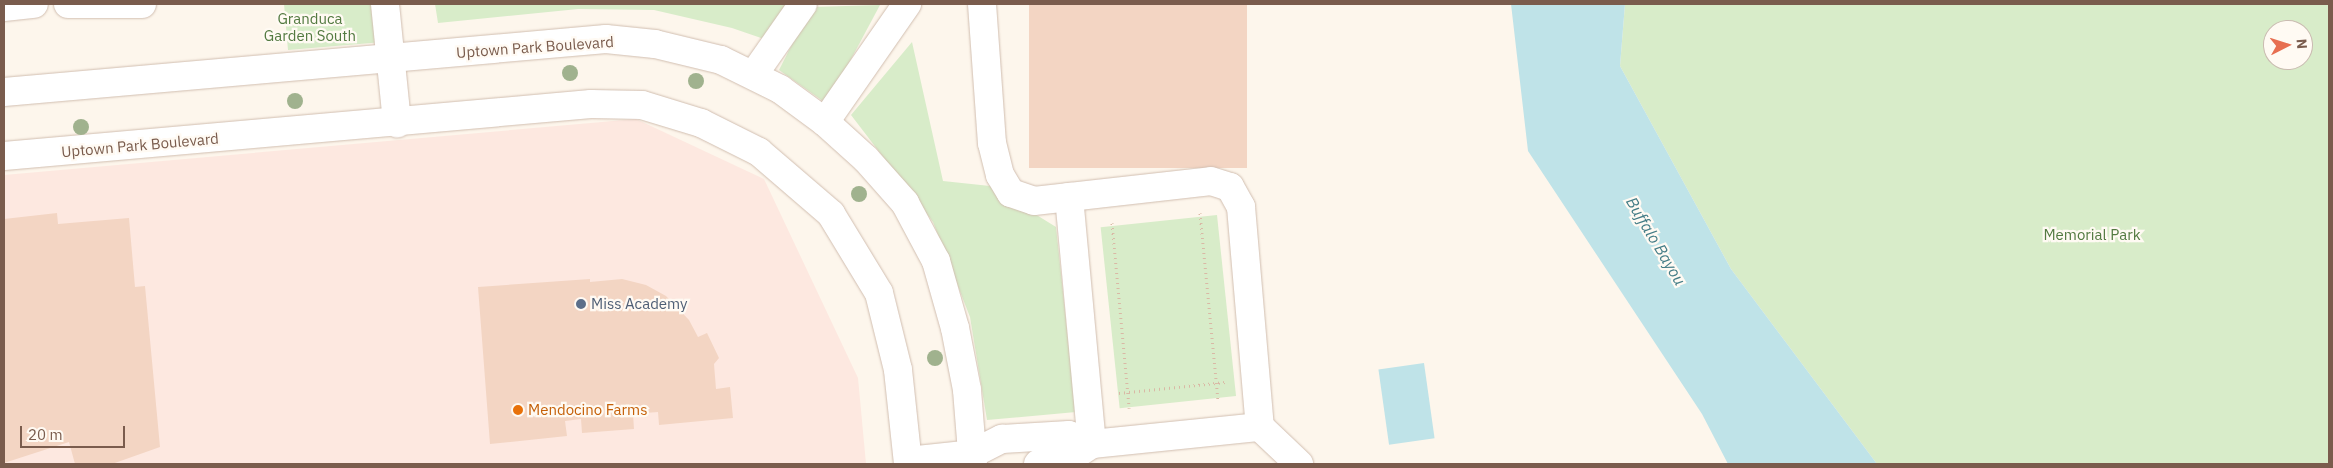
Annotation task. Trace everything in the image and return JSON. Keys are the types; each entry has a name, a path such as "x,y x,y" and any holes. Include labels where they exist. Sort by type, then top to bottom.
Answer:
{"street":[{"path":"4,7 34,4"},
{"path":"68,4 142,4"},
{"path":"385,4 397,123"},
{"path":"754,74 803,4"},
{"path":"825,122 907,4"},
{"path":"982,4 992,143 1000,175 1011,193 1034,200 1212,181 1230,188 1241,207 1260,427 1299,464"},
{"name":"Uptown Park Boulevard","path":"4,92 606,40 655,44 721,60 754,74 825,122 866,159 905,203 936,260 955,328 981,461 908,463 898,370 879,293 831,214 759,152 701,123 642,105 591,104 397,123 4,156"},
{"path":"1069,197 1092,444"},
{"path":"981,461 1002,440 1069,435 1092,444 1260,427"},
{"path":"1038,464 1066,461 1092,444"}],"path":[{"path":"1198,183 1220,430"},
{"path":"1109,192 1132,440"},
{"path":"1087,396 1256,379"}],"shaded area":[{"path":"636,119 764,179 858,378 866,464 4,464 4,175"}],"green space":[{"name":"Granduca Garden South","path":"284,4 380,4 383,42 288,50"},
{"path":"435,4 792,4 764,39 732,28 654,10 578,9 438,23"},
{"name":"Memorial Park","path":"1625,4 2329,4 2329,464 1877,464 1731,269 1620,66"},
{"path":"880,5 827,104 779,70 811,7"},
{"path":"912,42 943,181 990,186 1056,227 1076,412 987,420 970,317 933,222 851,115"},
{"path":"1217,215 1236,396 1120,408 1101,227"}],"water":[{"name":"Buffalo Bayou","path":"1511,4 1625,4 1620,66 1731,269 1877,464 1728,464 1702,414 1528,151"},
{"path":"1424,363 1435,438 1389,445 1378,369"}],"building":[{"path":"1029,4 1247,4 1247,168 1029,168"},
{"path":"57,213 58,224 129,218 135,287 145,286 160,447 112,464 75,464 69,442 4,463 4,219"},
{"path":"590,279 590,282 622,279 646,285 666,296 689,320 698,337 707,333 719,358 714,364 716,389 730,387 733,418 659,425 658,412 633,414 634,429 582,433 581,419 565,421 567,436 490,444 478,287"}],"place":[{"name":"Miss Academy","path":"581,304"},
{"name":"Mendocino Farms","path":"518,410"}]}
